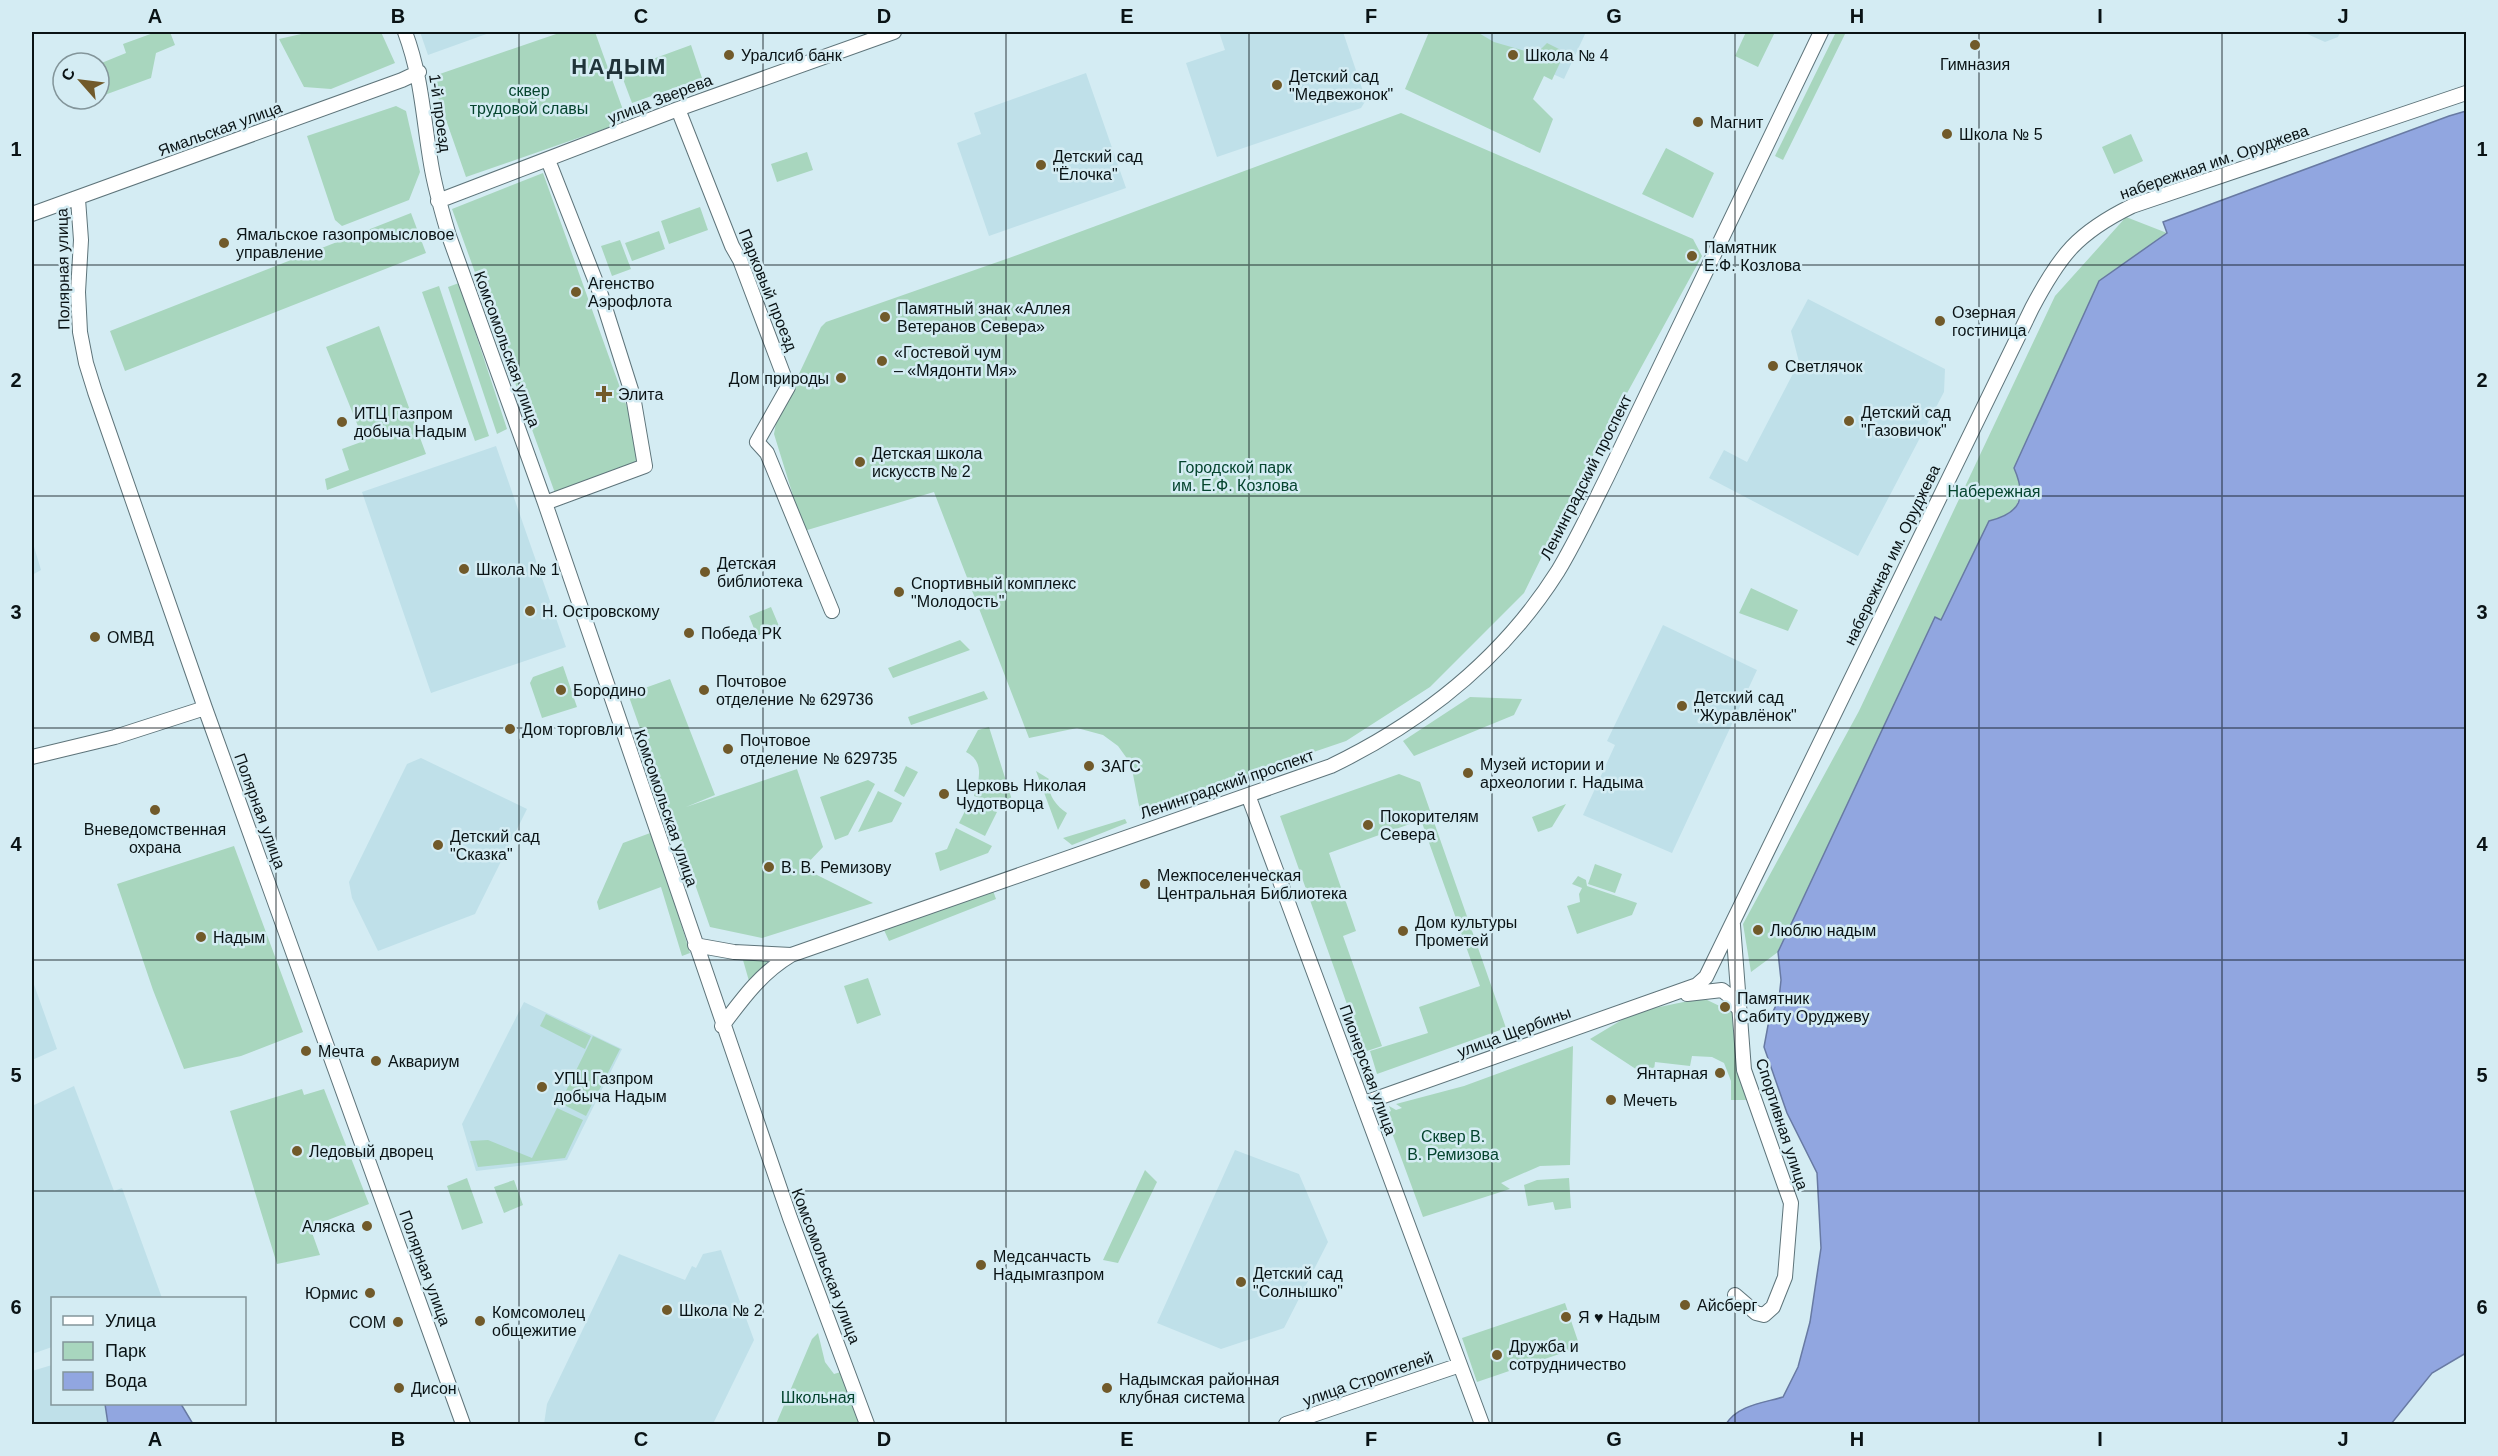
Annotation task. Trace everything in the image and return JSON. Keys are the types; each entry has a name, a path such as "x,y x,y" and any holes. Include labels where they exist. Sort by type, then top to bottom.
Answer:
{"street":[{"name":"1-й проезд","path":"405,32 418,72 430,163 438,201"},
{"name":"улица Зверева","path":"438,201 678,109 894,32"},
{"name":"Ленинградский проспект","path":"790,955 1139,831 1331,766 1360,752 1432,707 1458,686 1516,627 1558,571 1598,496 1821,32"},
{"name":"Ямальская улица","path":"32,214 402,80 418,72"},
{"name":"набережная им. Оруджева","path":"1676,992 1702,982 1718,954 2032,308 2058,262 2069,248 2101,222 2133,206 2466,93"},
{"name":"Парковый проезд","path":"678,109 732,246 740,260 788,387 757,442 767,453 832,611"},
{"path":"545,503 645,466 633,396 601,295 548,160"},
{"name":"Полярная улица","path":"78,199 81,240 78,292 80,332 86,363 205,708 463,1425"},
{"name":"Комсомольская улица","path":"438,201 545,503 722,1026 867,1425"},
{"path":"32,757 115,737 205,708"},
{"name":"Пионерская улица","path":"1248,795 1482,1425"},
{"path":"1732,924 1738,1008"},
{"path":"695,945 734,952 790,955"},
{"path":"1718,954 1730,969 1737,989"},
{"path":"722,1026 759,979 790,955"},
{"path":"1676,992 1696,994 1722,990 1732,998 1738,1008"},
{"name":"улица Щербины","path":"1364,1103 1676,992"},
{"name":"Спортивная улица","path":"1735,1295 1756,1313 1764,1315 1773,1307 1785,1277 1791,1203 1744,1070 1738,1008"},
{"name":"улица Строителей","path":"1286,1425 1460,1365"}],"shaded area":[{"path":"420,32 492,32 428,55"},
{"name":"Детский сад \"Медвежонок\"","path":"1219,32 1343,32 1366,100 1361,108 1217,157 1186,63 1225,50"},
{"name":"Школа № 4","path":"1431,32 1586,32 1564,79 1537,67"},
{"path":"2303,32 2340,32 2338,37 2325,42"},
{"name":"Детский сад \"Ёлочка\"","path":"1086,73 1126,188 989,236 957,143 981,134 974,113"},
{"name":"Детский сад \"Газовичок\"","path":"1808,299 1945,369 1944,392 1858,556 1709,478 1724,450 1747,462 1799,362 1791,331"},
{"name":"Школа № 1","path":"496,446 566,647 431,693 362,492"},
{"path":"32,540 41,570 32,575"},
{"name":"Детский сад \"Журавлёнок\"","path":"1663,625 1757,670 1672,853 1583,815 1615,745 1607,741"},
{"name":"Детский сад \"Сказка\"","path":"421,758 527,809 475,914 378,951 352,898 349,882 407,764"},
{"path":"32,979 57,1049 32,1060"},
{"name":"УПЦ Газпром добыча Надым","path":"524,1002 622,1049 567,1160 476,1171 462,1124"},
{"path":"74,1086 114,1191 122,1188 162,1297 51,1297 51,1347 32,1354 32,1106"},
{"name":"Детский сад \"Солнышко\"","path":"1235,1150 1299,1174 1328,1242 1284,1328 1221,1349 1157,1323"},
{"name":"Школа № 2","path":"721,1250 754,1340 713,1424 544,1424 547,1404 619,1254 685,1280 692,1266 696,1268 703,1254"},
{"path":"51,1365 51,1405 114,1405 120,1424 32,1424 32,1371"}],"green space":[{"path":"156,32 170,32 175,45 156,53 151,78 111,93 111,59 126,53 123,44"},
{"path":"310,32 381,32 395,63 331,89 304,87 279,39"},
{"name":"сквер трудовой славы","path":"562,32 595,32 627,121 466,177 431,77"},
{"path":"1429,32 1477,32 1494,42 1536,54 1547,43 1565,52 1552,80 1544,76 1533,99 1553,119 1540,153 1405,89"},
{"path":"1746,32 1775,32 1758,67 1735,56"},
{"path":"1836,32 1846,32 1783,160 1775,156"},
{"path":"691,45 702,78 632,103 620,71"},
{"path":"396,106 406,111 420,172 409,200 342,226 335,220 307,136"},
{"name":"Городской парк им. Е.Ф. Козлова","path":"1401,113 1693,239 1702,256 1579,481 1524,593 1430,687 1346,741 1140,811 1131,764 1118,746 1103,735 1077,728 1029,738 934,492 804,531 774,434 776,423 821,327 826,322 1009,258"},
{"path":"2131,134 2143,161 2114,174 2102,147"},
{"path":"1666,148 1714,173 1693,218 1642,194"},
{"path":"807,152 813,170 777,182 771,164"},
{"path":"543,173 646,460 555,493 452,209"},
{"path":"700,207 708,230 669,244 661,221"},
{"path":"411,213 426,253 125,371 110,331"},
{"name":"Набережная","path":"2126,217 2167,233 2143,252 2022,485 2016,506 2009,514 1989,522 1941,620 1935,618 1778,952 1751,972 1743,924 1859,711 2055,296"},
{"path":"659,231 665,249 632,261 625,243"},
{"path":"620,240 631,269 612,276 601,246"},
{"path":"459,283 507,429 497,434 448,287"},
{"path":"439,286 489,436 475,441 422,292"},
{"path":"379,326 426,454 327,490 325,479 349,470 342,449 364,441 326,347"},
{"path":"1751,588 1798,610 1788,631 1739,613"},
{"path":"771,607 779,626 757,636 749,616"},
{"path":"960,640 970,650 893,678 888,668"},
{"path":"563,666 577,707 542,718 530,683 533,677"},
{"path":"670,679 715,795 686,807 797,769 823,847 803,868 873,903 762,938 710,927 628,694"},
{"path":"984,691 988,699 911,725 908,717"},
{"path":"1470,697 1522,699 1514,715 1414,756 1403,741"},
{"path":"989,727 1013,803 994,803 974,796 979,777 978,765 976,760 966,752 978,730"},
{"path":"906,766 918,772 904,797 894,791"},
{"path":"1036,771 1049,779 1049,790 1053,799 1067,813 1058,830"},
{"path":"1399,774 1420,782 1506,1028 1377,1074 1370,1051 1428,1033 1419,1007 1480,986 1421,820 1329,853 1356,931 1343,936 1382,1046 1364,1052 1280,816"},
{"path":"868,780 875,784 848,835 835,840 820,797"},
{"path":"878,791 902,803 892,822 858,832"},
{"path":"971,799 997,812 985,836 959,823"},
{"path":"1566,804 1552,827 1538,832 1532,817"},
{"path":"1125,819 1127,823 1072,845 1063,838"},
{"path":"956,828 992,846 988,853 940,871 935,853 947,849"},
{"path":"653,832 690,953 682,956 661,887 599,910 597,902 623,843"},
{"name":"Надым","path":"234,846 303,1032 241,1056 184,1069 153,990 117,884"},
{"path":"1595,864 1622,874 1615,893 1588,884"},
{"path":"1578,876 1586,880 1587,886 1637,903 1632,915 1577,934 1567,906 1580,902 1579,894 1582,888 1572,884"},
{"path":"992,888 996,899 889,941 884,930"},
{"path":"741,953 772,957 749,981"},
{"path":"868,978 881,1015 857,1024 844,986"},
{"path":"1703,998 1732,1012 1748,1100 1731,1100 1731,1081 1724,1063 1712,1057 1692,1056 1690,1066 1655,1062 1653,1078 1590,1039 1635,1012"},
{"path":"546,1014 591,1036 585,1049 540,1026"},
{"path":"593,1036 620,1049 586,1116 560,1103"},
{"name":"Сквер В. В. Ремизова","path":"1573,1046 1570,1165 1540,1166 1501,1183 1510,1189 1423,1217 1385,1114 1391,1111 1389,1106 1396,1110 1402,1108 1396,1104 1464,1086"},
{"path":"302,1089 304,1095 324,1089 369,1204 310,1227 320,1255 277,1264 230,1111"},
{"path":"557,1108 583,1120 565,1158 478,1167 470,1141 488,1140 532,1158"},
{"path":"1145,1170 1157,1182 1118,1263 1103,1260"},
{"path":"467,1178 483,1223 462,1230 447,1186"},
{"path":"1569,1178 1571,1208 1555,1210 1553,1202 1528,1206 1524,1185 1537,1180"},
{"path":"514,1180 523,1205 504,1213 494,1187"},
{"path":"1565,1303 1580,1347 1477,1382 1462,1338"},
{"name":"Школьная","path":"818,1333 825,1362 834,1374 844,1371 862,1424 776,1424 812,1339"}],"water":[{"path":"2466,111 2466,1353 2432,1373 2391,1424 1726,1424 1744,1409 1783,1397 1798,1367 1810,1322 1821,1248 1817,1173 1787,1113 1764,1047 1769,1020 1779,999 1781,980 1778,952 1935,617 1941,620 1989,521 2008,514 2018,503 2020,488 2014,468 2099,281 2167,233 2163,222"},
{"path":"105,1405 182,1405 193,1424 108,1424"}],"place":[{"name":"Гимназия","path":"1975,45"},
{"name":"Уралсиб банк","path":"729,55"},
{"name":"Школа № 4","path":"1513,55"},
{"name":"Детский сад \"Медвежонок\"","path":"1277,85"},
{"name":"Магнит","path":"1698,122"},
{"name":"Школа № 5","path":"1947,134"},
{"name":"Детский сад \"Ёлочка\"","path":"1041,165"},
{"name":"Ямальское газопромысловое управление","path":"224,243"},
{"name":"Памятник Е.Ф. Козлова","path":"1692,256"},
{"name":"Агенство Аэрофлота","path":"576,292"},
{"name":"Памятный знак «Аллея Ветеранов Севера»","path":"885,317"},
{"name":"Озерная гостиница","path":"1940,321"},
{"name":"«Гостевой чум – «Мядонти Мя»","path":"882,361"},
{"name":"Светлячок","path":"1773,366"},
{"name":"Дом природы","path":"841,378"},
{"name":"Элита","path":"604,394"},
{"name":"Детский сад \"Газовичок\"","path":"1849,421"},
{"name":"ИТЦ Газпром добыча Надым","path":"342,422"},
{"name":"Детская школа искусств № 2","path":"860,462"},
{"name":"Школа № 1","path":"464,569"},
{"name":"Детская библиотека","path":"705,572"},
{"name":"Спортивный комплекс \"Молодость\"","path":"899,592"},
{"name":"Н. Островскому","path":"530,611"},
{"name":"Победа РК","path":"689,633"},
{"name":"ОМВД","path":"95,637"},
{"name":"Бородино","path":"561,690"},
{"name":"Почтовое отделение № 629736","path":"704,690"},
{"name":"Детский сад \"Журавлёнок\"","path":"1682,706"},
{"name":"Дом торговли","path":"510,729"},
{"name":"Почтовое отделение № 629735","path":"728,749"},
{"name":"ЗАГС","path":"1089,766"},
{"name":"Музей истории и археологии г. Надыма","path":"1468,773"},
{"name":"Церковь Николая Чудотворца","path":"944,794"},
{"name":"Вневедомственная охрана","path":"155,810"},
{"name":"Покорителям Севера","path":"1368,825"},
{"name":"Детский сад \"Сказка\"","path":"438,845"},
{"name":"В. В. Ремизову","path":"769,867"},
{"name":"Межпоселенческая Центральная Библиотека","path":"1145,884"},
{"name":"Люблю надым","path":"1758,930"},
{"name":"Дом культуры Прометей","path":"1403,931"},
{"name":"Надым","path":"201,937"},
{"name":"Памятник Сабиту Оруджеву","path":"1725,1007"},
{"name":"Мечта","path":"306,1051"},
{"name":"Аквариум","path":"376,1061"},
{"name":"Янтарная","path":"1720,1073"},
{"name":"УПЦ Газпром добыча Надым","path":"542,1087"},
{"name":"Мечеть","path":"1611,1100"},
{"name":"Ледовый дворец","path":"297,1151"},
{"name":"Аляска","path":"367,1226"},
{"name":"Медсанчасть Надымгазпром","path":"981,1265"},
{"name":"Детский сад \"Солнышко\"","path":"1241,1282"},
{"name":"Юрмис","path":"370,1293"},
{"name":"Айсберг","path":"1685,1305"},
{"name":"Школа № 2","path":"667,1310"},
{"name":"Я ♥ Надым","path":"1566,1317"},
{"name":"Комсомолец общежитие","path":"480,1321"},
{"name":"СОМ","path":"398,1322"},
{"name":"Дружба и сотрудничество","path":"1497,1355"},
{"name":"Дисон","path":"399,1388"},
{"name":"Надымская районная клубная система","path":"1107,1388"}],"district":[{"name":"НАДЫМ","path":"619,66"}]}
